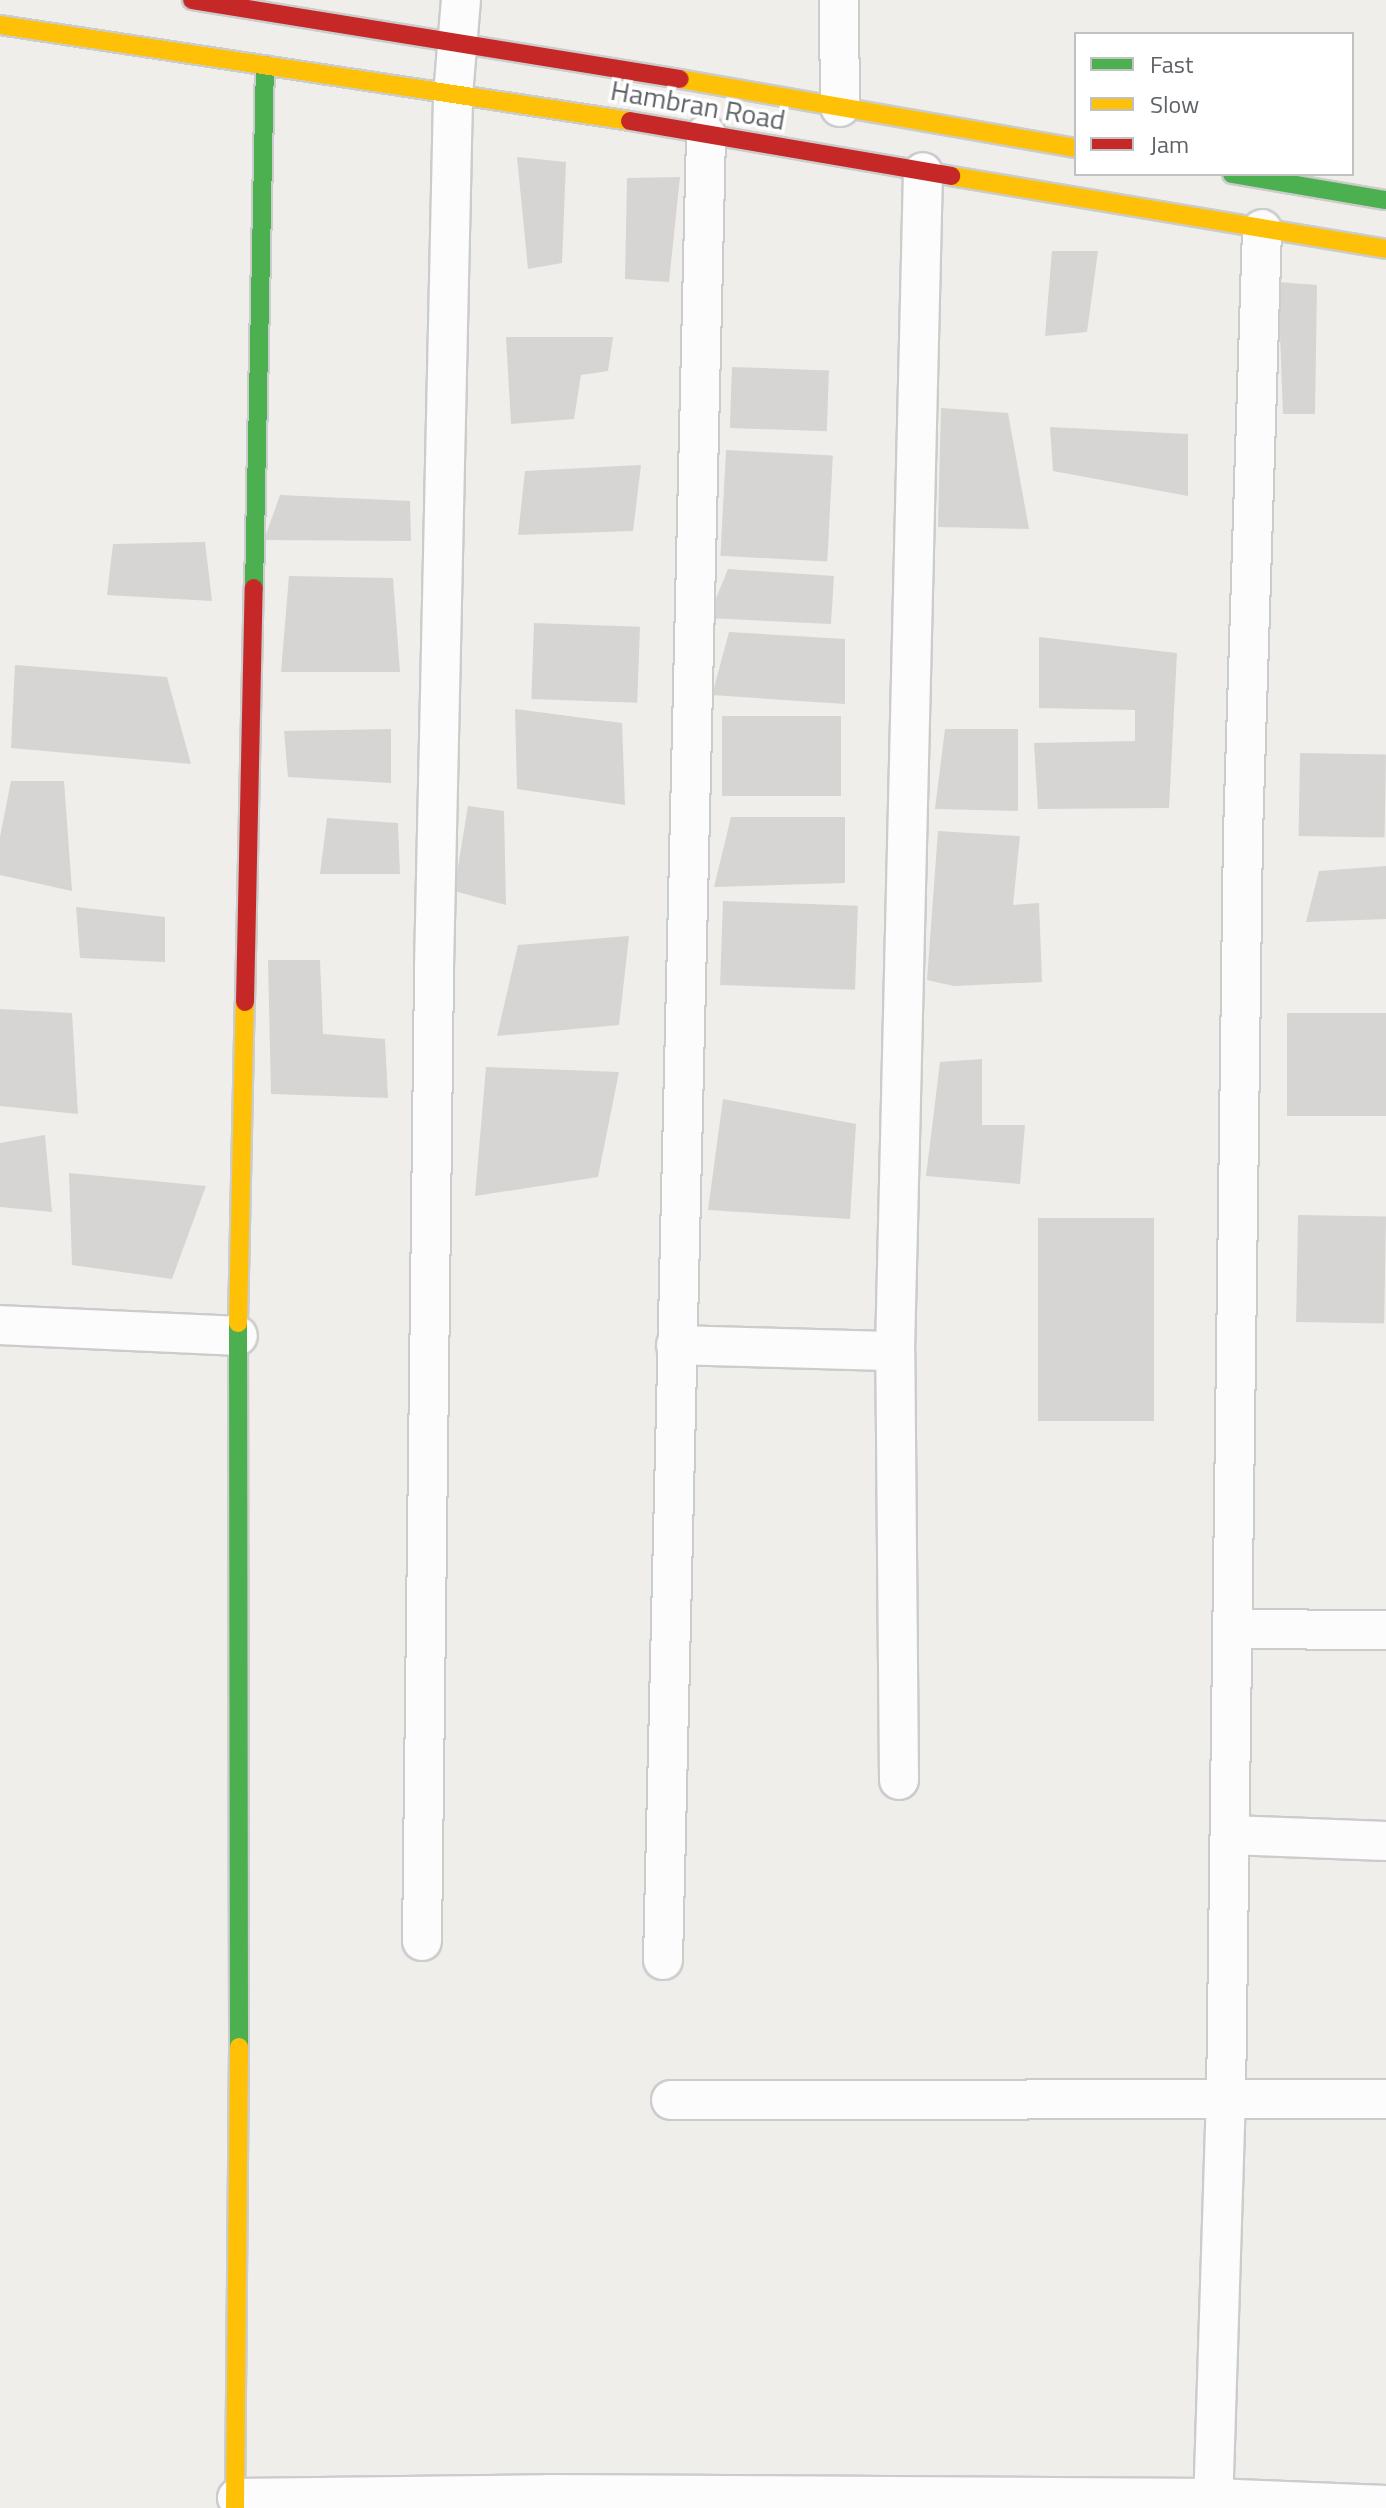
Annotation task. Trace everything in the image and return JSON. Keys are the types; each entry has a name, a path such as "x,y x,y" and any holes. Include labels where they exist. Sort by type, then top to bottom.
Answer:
{"main road":[{"name":"Hambran Road","path":"192,0 461,40 1074,148"},
{"name":"Hambran Road","path":"0,25 706,135 1386,249"},
{"path":"236,2503 238,1336 265,65"},
{"path":"993,183 999,135"},
{"path":"1244,176 1386,200"}],"street":[{"path":"422,1941 434,968 453,95 461,40 461,0"},
{"path":"839,0 840,107"},
{"path":"663,1960 706,135"},
{"path":"899,1780 895,1351 923,172"},
{"path":"1213,2503 1226,2097 1243,834 1262,229"},
{"path":"0,1325 238,1336"},
{"path":"676,1345 895,1351"},
{"path":"1234,1629 1386,1630"},
{"path":"1230,1835 1386,1841"},
{"path":"671,2100 1386,2099"},
{"path":"236,2503 564,2494 1386,2505"}],"building":[{"path":"517,157 566,162 562,263 528,269"},
{"path":"680,177 669,282 625,279 627,178"},
{"path":"1052,251 1098,251 1087,332 1045,336"},
{"path":"1278,282 1317,285 1315,414 1283,414"},
{"path":"506,337 613,337 608,371 581,375 574,419 511,424"},
{"path":"732,367 829,370 827,431 730,428"},
{"path":"941,408 1008,413 1029,529 938,527"},
{"path":"1050,427 1188,434 1188,496 1053,471"},
{"path":"726,450 833,456 827,561 720,556"},
{"path":"641,465 633,531 518,535 525,471"},
{"path":"280,495 410,501 411,541 264,540"},
{"path":"205,542 212,601 107,595 113,544"},
{"path":"728,569 834,576 831,624 708,618"},
{"path":"289,576 393,578 400,672 281,672"},
{"path":"534,623 640,627 637,703 531,699"},
{"path":"729,632 845,639 845,704 712,695"},
{"path":"1039,637 1177,653 1169,808 1038,809 1034,743 1135,741 1135,710 1039,708"},
{"path":"15,665 167,677 191,764 11,748"},
{"path":"515,709 622,723 625,805 517,789"},
{"path":"722,716 841,716 841,796 722,796"},
{"path":"391,729 391,783 288,777 284,731"},
{"path":"945,729 1018,729 1018,811 935,809"},
{"path":"1300,753 1386,755 1385,837 1299,836"},
{"path":"11,781 64,781 72,891 0,875 0,837"},
{"path":"468,806 504,811 506,905 454,891"},
{"path":"731,817 845,817 845,883 714,887"},
{"path":"327,818 398,823 400,874 320,874"},
{"path":"938,831 1020,836 1013,905 1039,903 1042,982 954,986 927,980"},
{"path":"1386,866 1386,919 1306,922 1319,871"},
{"path":"723,901 858,906 855,990 720,985"},
{"path":"76,907 165,917 165,962 80,958"},
{"path":"629,936 619,1025 497,1036 518,945"},
{"path":"268,960 320,960 323,1034 385,1039 388,1098 271,1094"},
{"path":"0,1009 72,1013 78,1114 0,1106"},
{"path":"1287,1013 1386,1013 1386,1116 1287,1116"},
{"path":"982,1059 982,1125 1025,1125 1020,1184 926,1176 940,1062"},
{"path":"486,1067 619,1072 598,1177 475,1196"},
{"path":"723,1099 856,1124 850,1219 708,1210"},
{"path":"45,1135 52,1212 0,1207 0,1143"},
{"path":"69,1173 206,1186 172,1279 72,1265"},
{"path":"1298,1215 1386,1217 1384,1324 1296,1322"},
{"path":"1038,1218 1154,1218 1154,1421 1038,1421"}],"traffic: fast":[{"path":"254,588 265,65"},
{"path":"1244,176 1386,200"},
{"path":"238,1323 239,2047"}],"traffic: slow":[{"path":"0,25 630,121"},
{"path":"680,79 1074,148"},
{"path":"951,176 1386,249"},
{"path":"238,1323 245,1002"},
{"path":"235,2508 239,2047"}],"traffic: jam":[{"path":"192,0 680,79"},
{"path":"630,121 951,176"},
{"path":"245,1002 254,588"}]}
